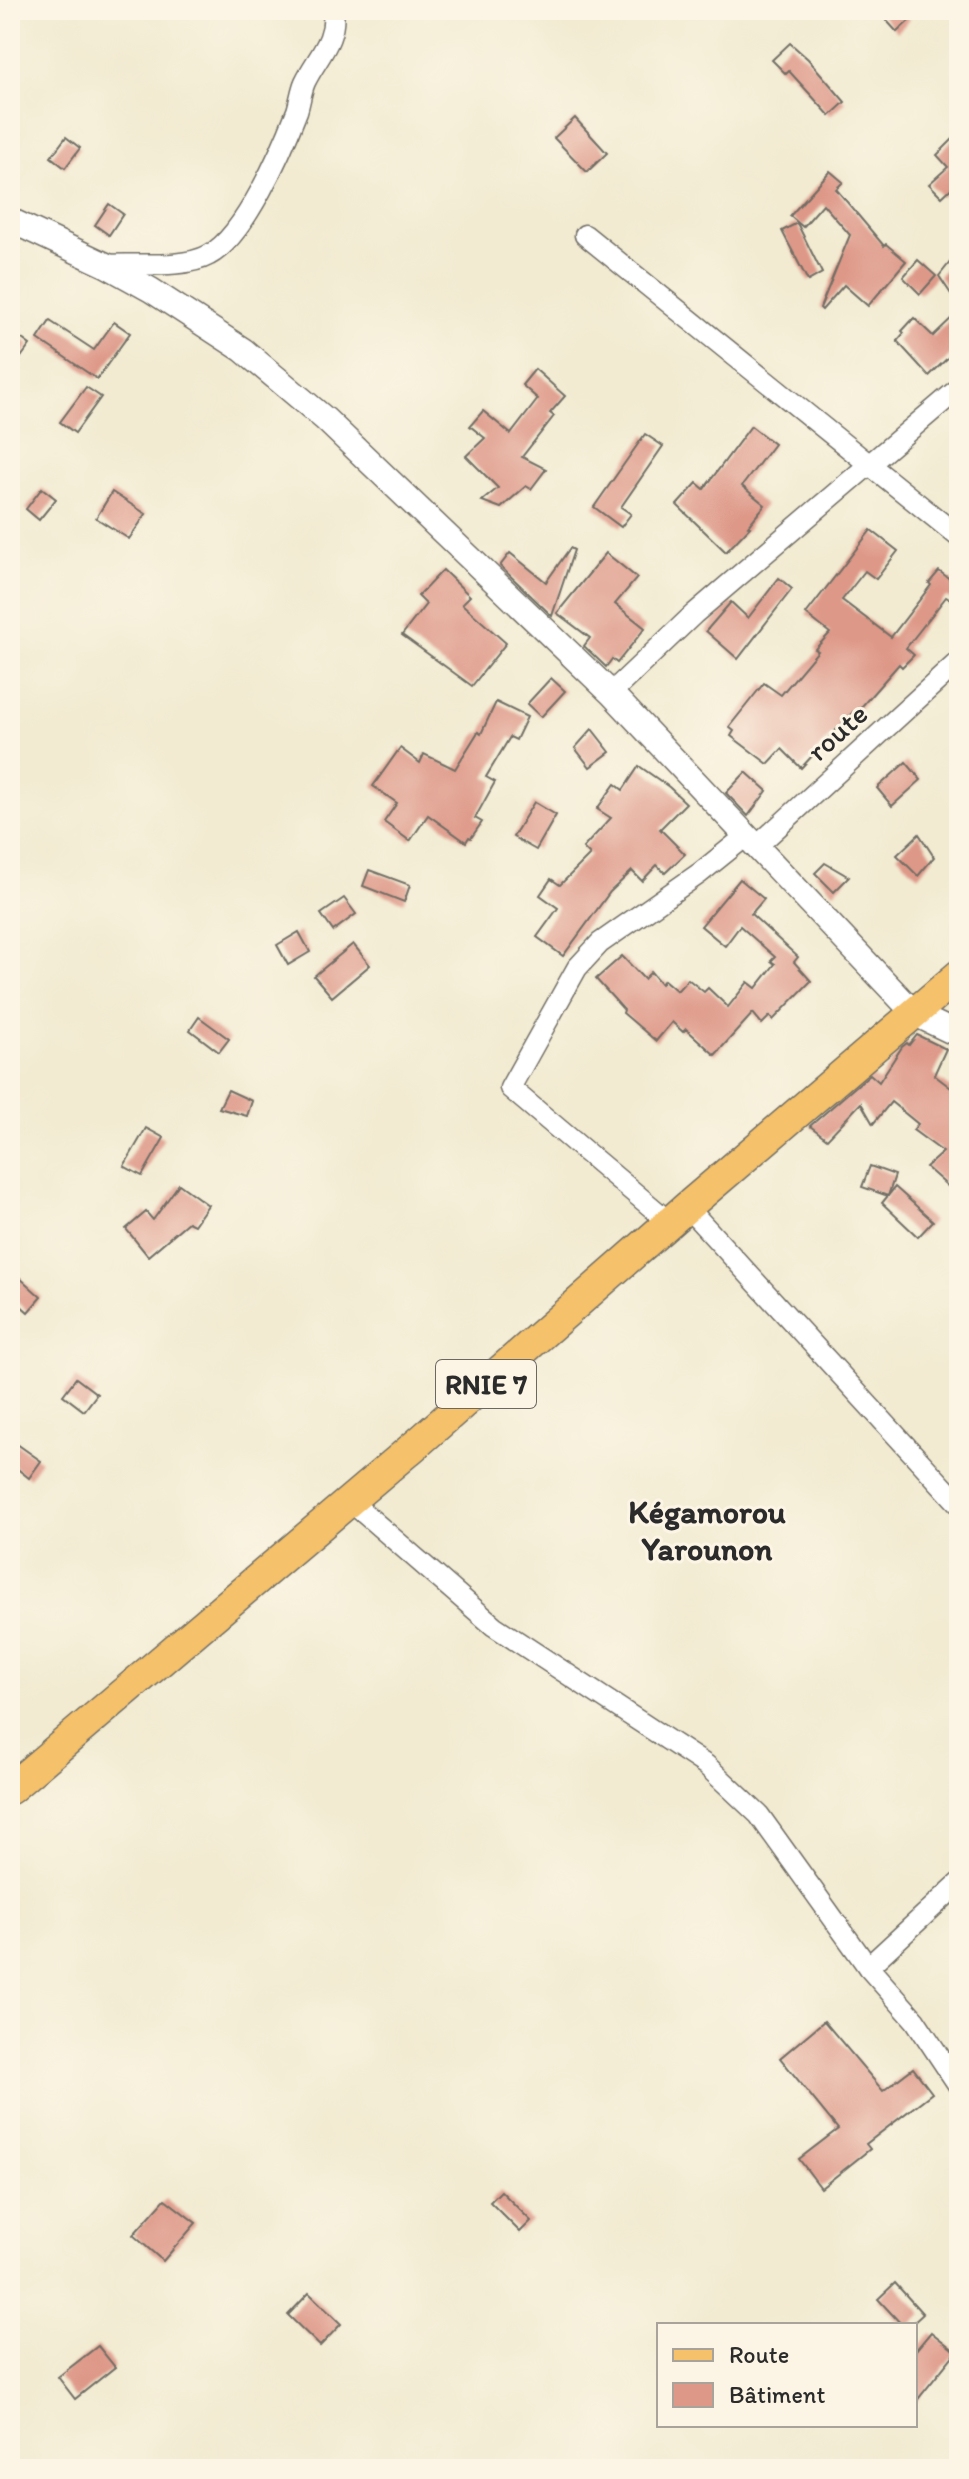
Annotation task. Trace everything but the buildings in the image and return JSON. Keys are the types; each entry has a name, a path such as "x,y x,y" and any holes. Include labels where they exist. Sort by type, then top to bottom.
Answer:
{"main road":[{"name":"RNIE 7","path":"10,1789 350,1501 678,1214 959,975"}],"street":[{"path":"106,265 181,263 208,257 228,241 266,178 297,110 305,82 331,38 333,10"},
{"path":"10,220 106,265 243,350 325,419 611,693 915,1014 959,1035"},
{"path":"585,235 959,537"},
{"path":"611,693 694,614 959,388"},
{"name":"route","path":"678,1214 510,1088 577,968 600,943 751,841 959,661"},
{"path":"678,1214 959,1504"},
{"path":"350,1501 494,1626 706,1765 759,1815 791,1864 868,1967 915,2020 959,2086"},
{"path":"868,1967 959,1883"}],"district":[{"name":"Kégamorou Yarounon","path":"707,1530"}]}
